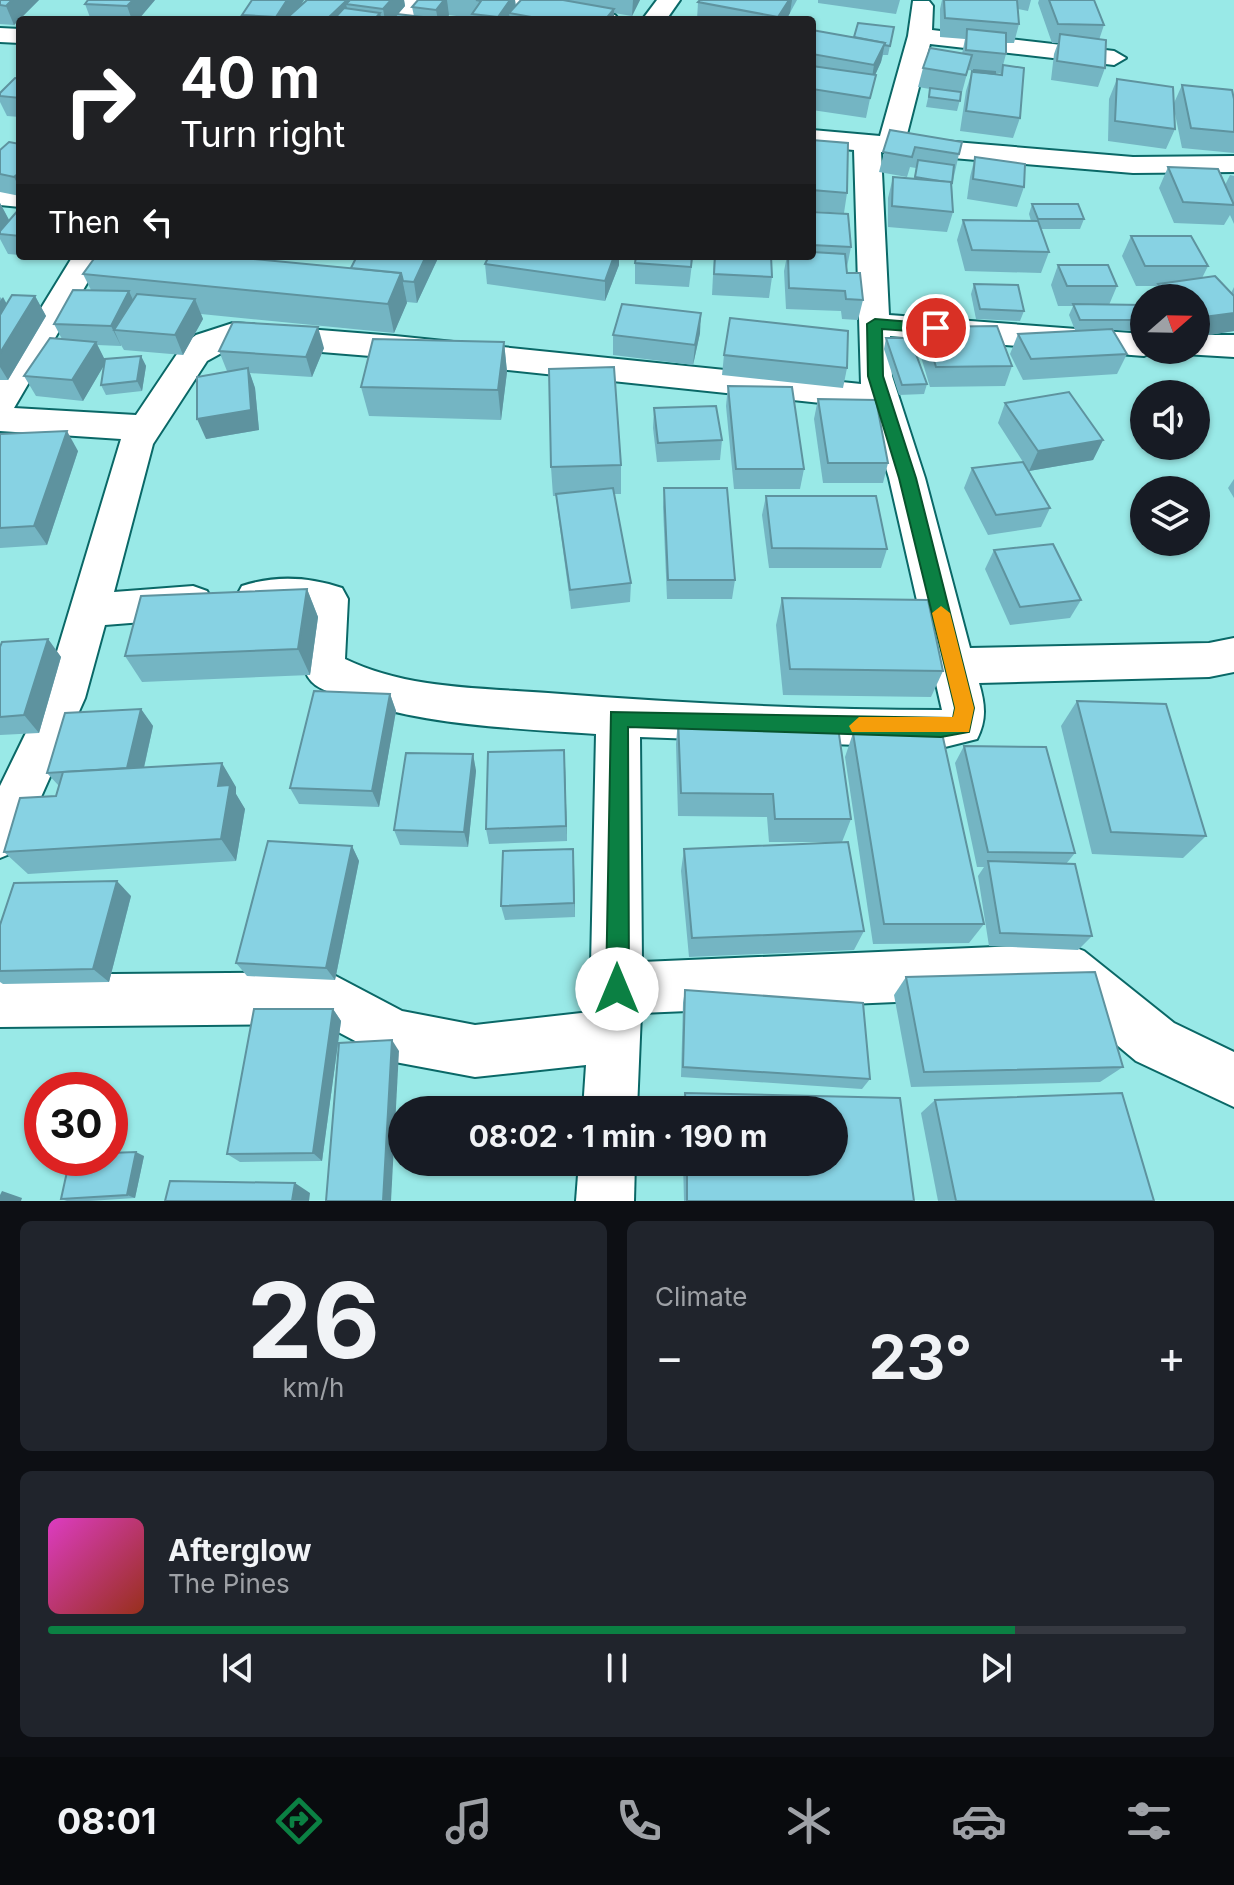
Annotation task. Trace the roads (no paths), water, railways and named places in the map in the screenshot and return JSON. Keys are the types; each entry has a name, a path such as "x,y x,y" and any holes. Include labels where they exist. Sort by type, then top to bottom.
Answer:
{"street":[{"path":"519,1 588,16"},
{"path":"90,610 306,594 328,599 323,654 327,670 349,682 448,703 618,718 941,729 962,726 964,708 954,666 907,478 875,376 879,143 920,36 921,6"},
{"path":"920,36 1114,58"},
{"path":"816,138 1133,165 1234,164"},
{"path":"0,403 86,260"},
{"path":"875,324 1130,344"},
{"path":"0,836 64,698 136,443 195,353 208,343 233,334 454,351 721,385 882,398"},
{"path":"1210,346 1234,346"},
{"path":"0,419 102,423 143,428"},
{"path":"954,666 1209,660 1234,655"},
{"path":"611,1096 616,1012 618,718"},
{"path":"0,1001 328,998 395,1036 475,1051 616,1012 1066,969 1155,1042 1234,1080"},
{"path":"605,1201 606,1176"}]}
